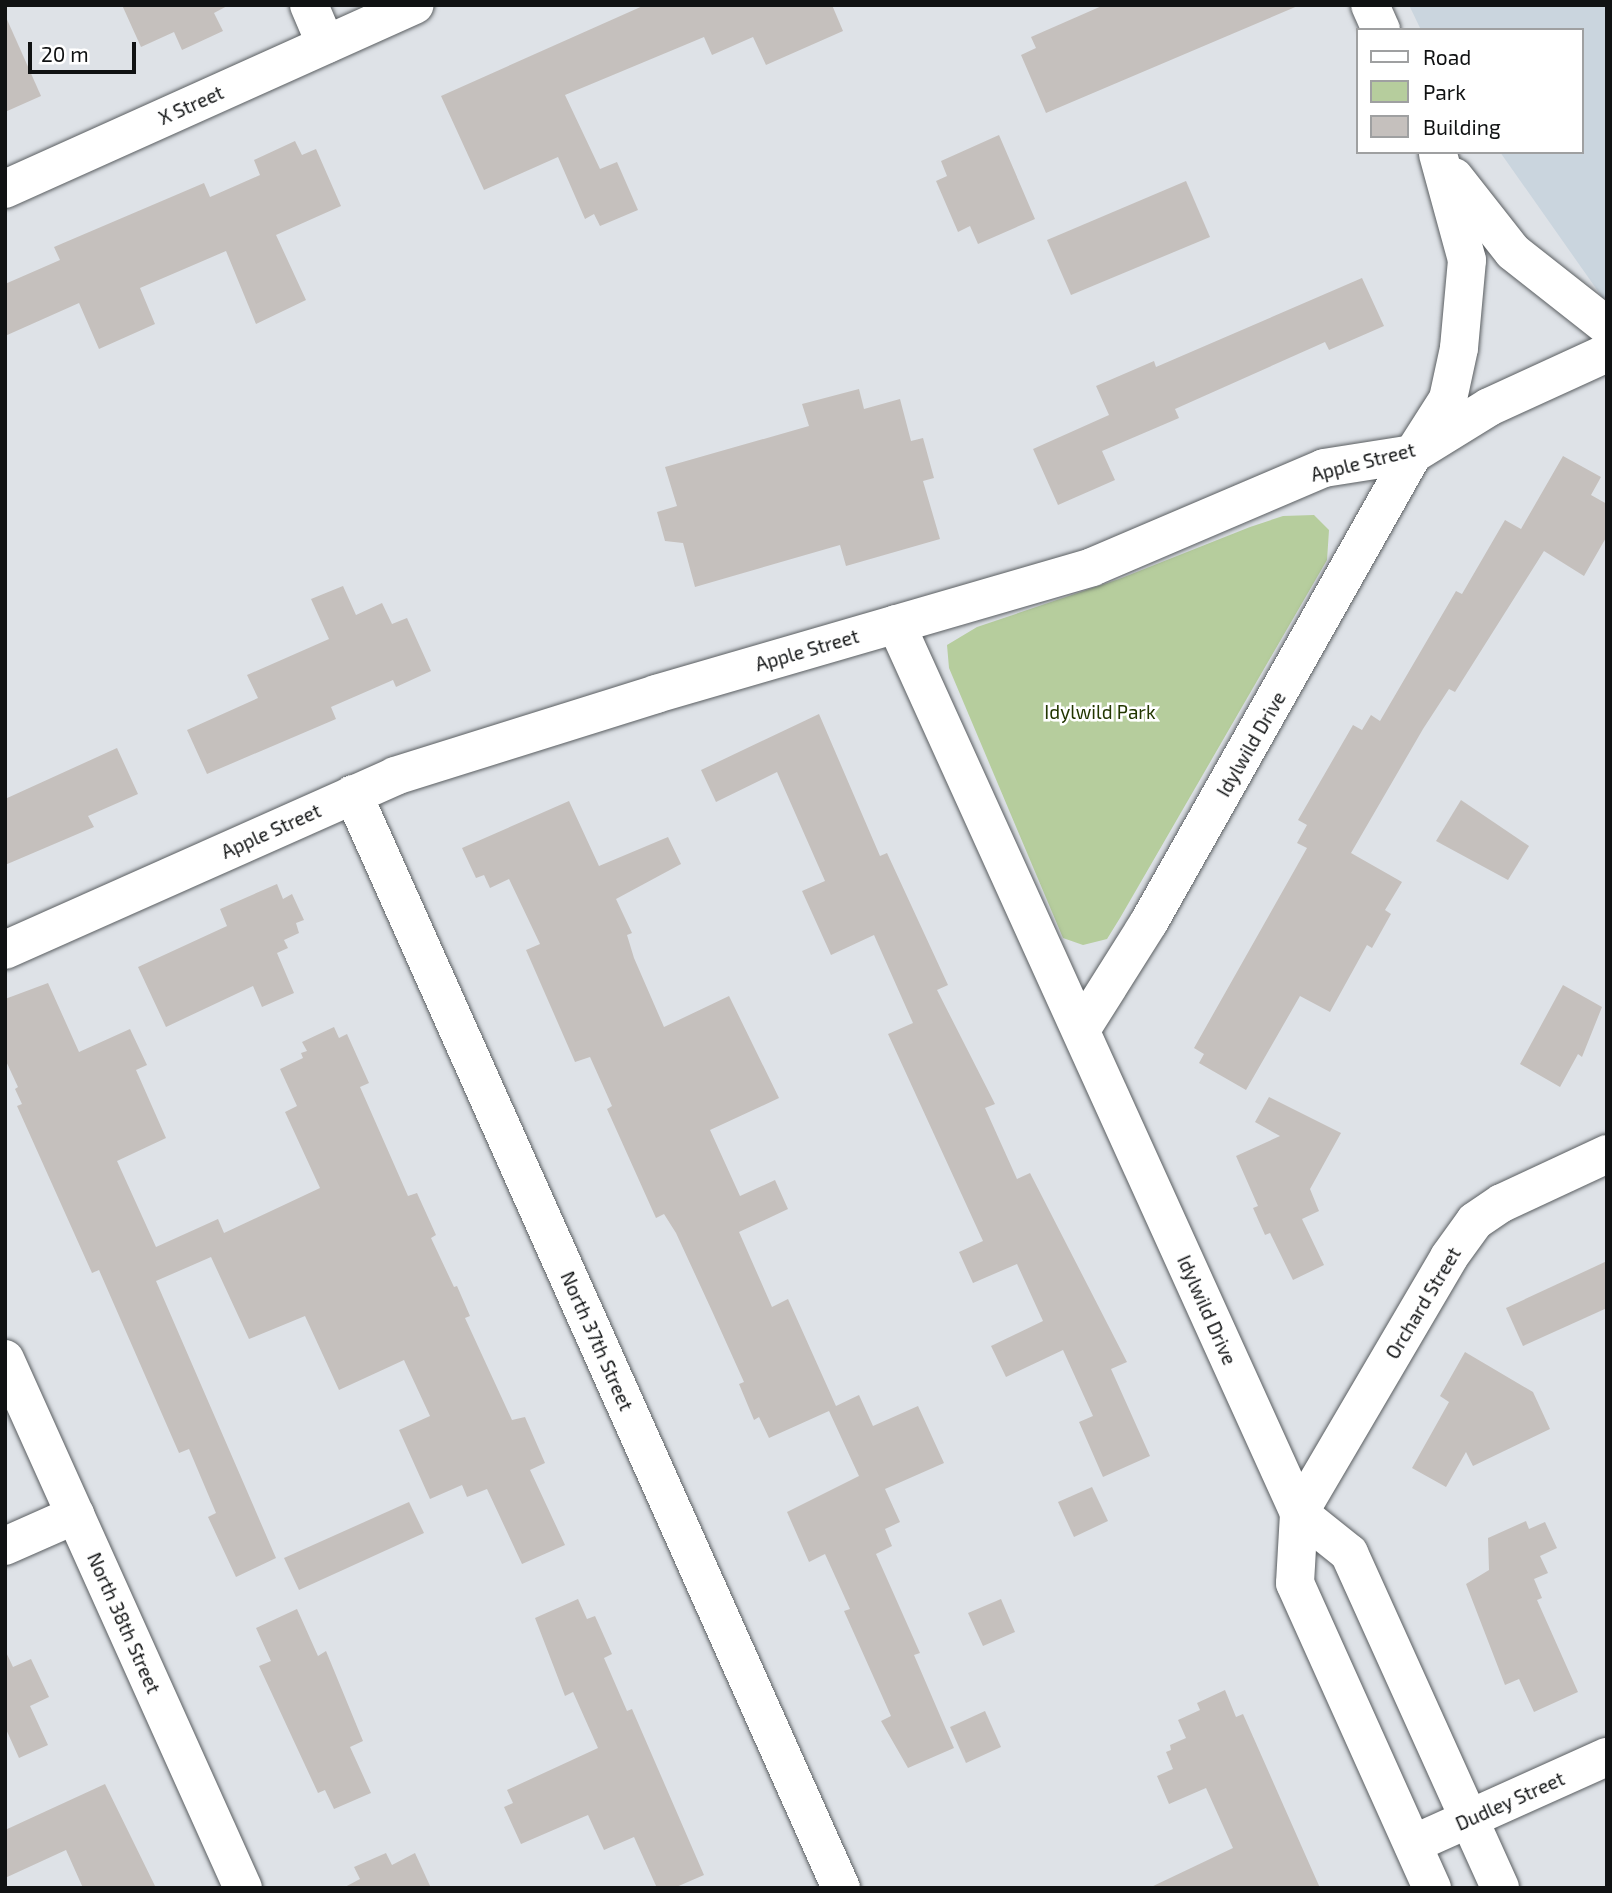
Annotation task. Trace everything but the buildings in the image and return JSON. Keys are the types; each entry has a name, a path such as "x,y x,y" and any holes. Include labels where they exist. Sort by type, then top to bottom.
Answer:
{"street":[{"path":"309,5 326,45"},
{"name":"X Street","path":"5,189 415,5"},
{"path":"1370,5 1380,28"},
{"name":"Idylwild Drive","path":"1081,1030 1156,910 1413,454 1448,399 1464,297 1466,260 1438,154"},
{"path":"1439,154 1475,208 1513,252 1607,326"},
{"name":"Apple Street","path":"5,950 353,794 643,698 1092,567 1324,468 1413,454 1489,407 1607,353"},
{"name":"Idylwild Drive","path":"895,624 1299,1513 1349,1553 1500,1888"},
{"name":"North 37th Street","path":"353,794 841,1888"},
{"name":"Orchard Street","path":"1299,1513 1449,1256 1475,1221 1502,1203 1607,1154"},
{"name":"North 38th Street","path":"5,1359 243,1888"},
{"name":"Idylwild Drive","path":"1299,1513 1295,1583 1432,1888"},
{"path":"5,1546 75,1515"},
{"name":"Dudley Street","path":"1413,1844 1607,1758"}],"shaded area":[{"path":"1409,5 1607,5 1607,304 1501,154 1584,154 1584,28 1420,28"}],"green space":[{"name":"Idylwild Park","path":"1314,515 1329,530 1327,560 1120,918 1107,939 1083,945 1063,938 949,668 947,645 977,627 1119,579 1250,527 1283,516"}]}
